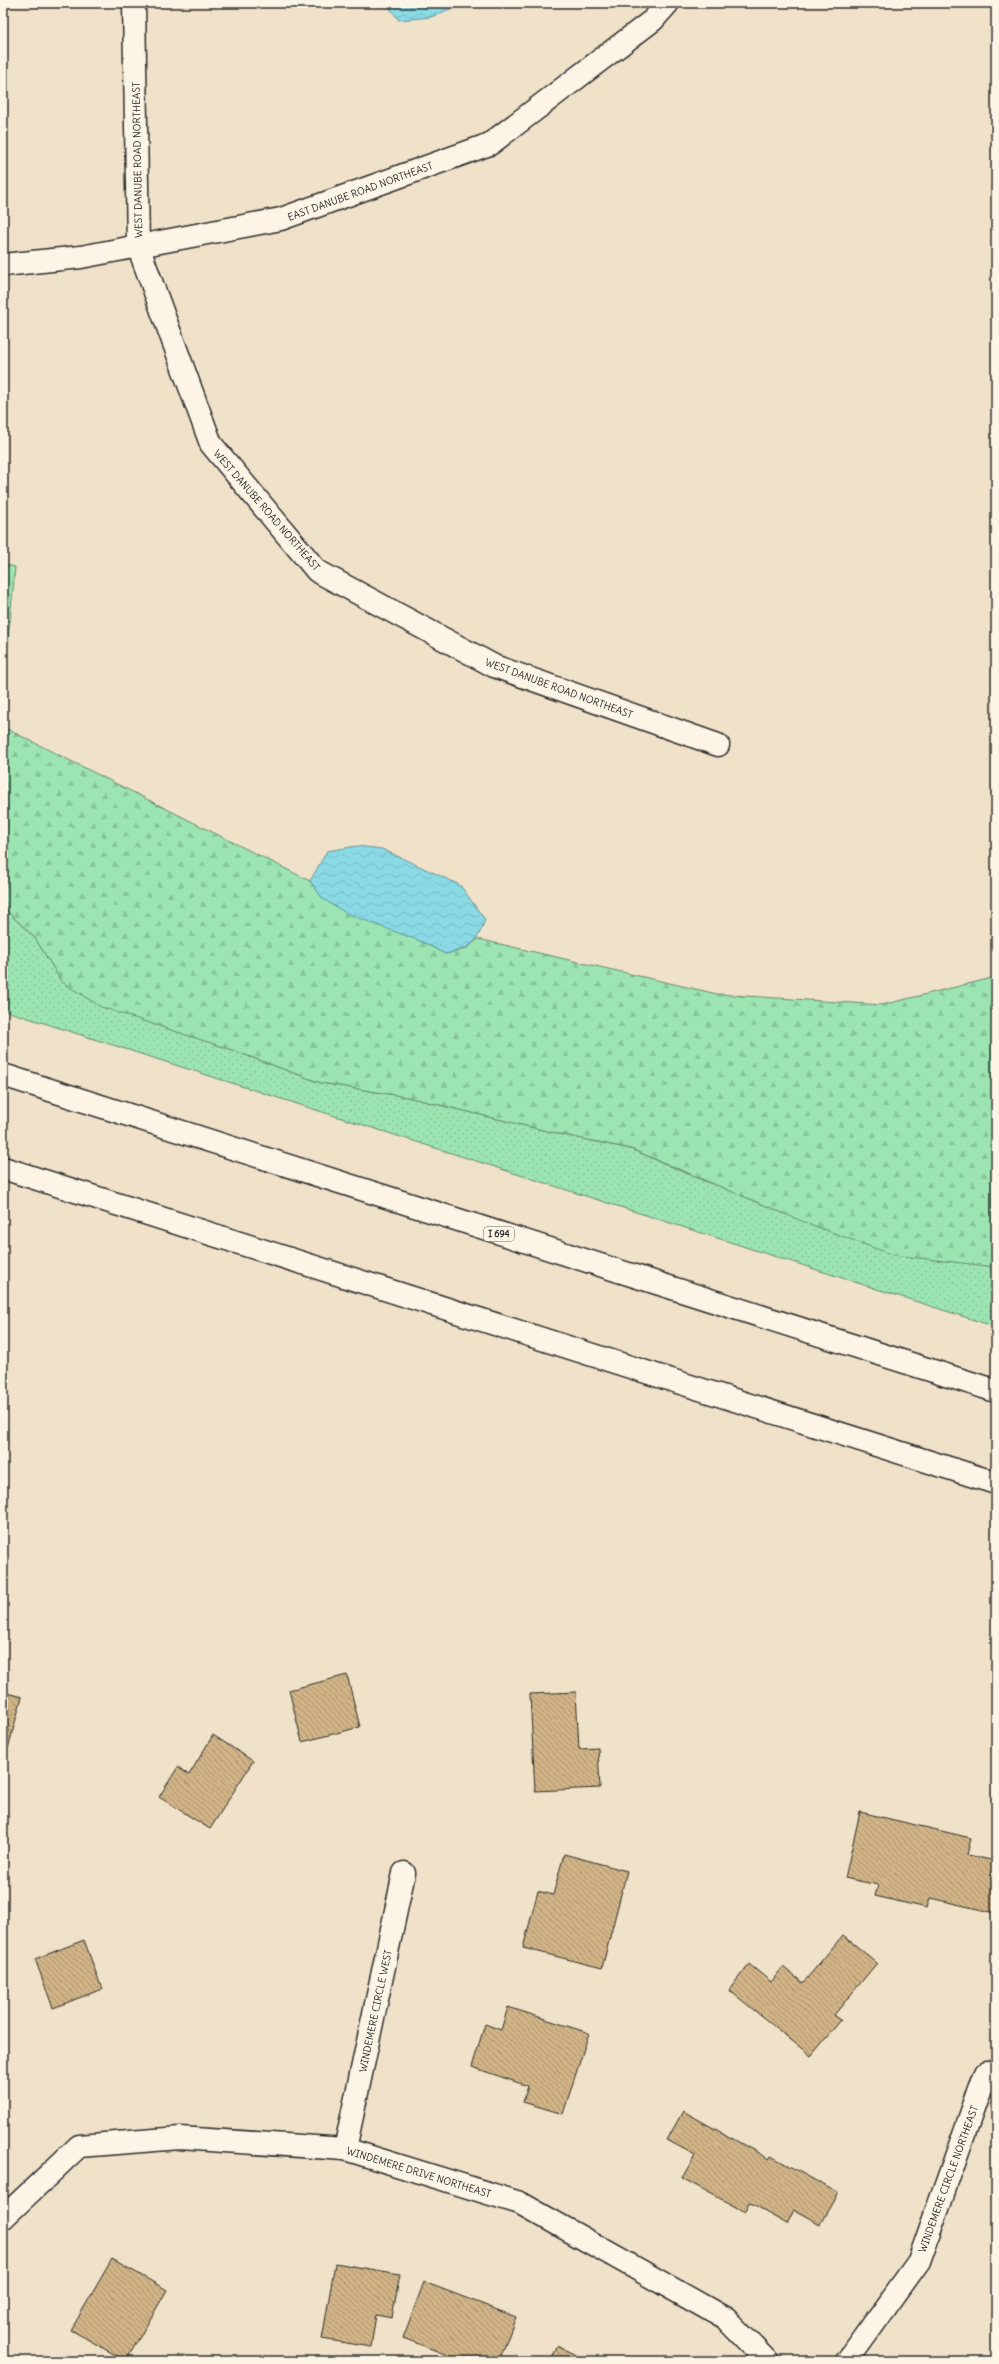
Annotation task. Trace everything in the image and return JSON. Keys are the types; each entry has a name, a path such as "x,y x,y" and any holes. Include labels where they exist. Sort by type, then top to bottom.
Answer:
{"main road":[{"name":"WEST DANUBE ROAD NORTHEAST","path":"134,3 138,246 211,444 316,571 494,666 718,745"},
{"name":"EAST DANUBE ROAD NORTHEAST","path":"3,265 81,257 281,219 490,144 653,20 668,3"},
{"name":"I 694","path":"3,1075 996,1391"},
{"path":"3,1168 996,1483"},
{"name":"WINDEMERE CIRCLE WEST","path":"345,2149 404,1873"},
{"name":"WINDEMERE CIRCLE NORTHEAST","path":"847,2361 919,2261 986,2072"},
{"name":"WINDEMERE DRIVE NORTHEAST","path":"3,2218 79,2146 180,2138 345,2149 520,2203 726,2319 767,2361"}],"green space":[{"path":"3,564 15,567 3,695"},
{"path":"3,727 310,881 323,899 425,943 445,954 466,949 478,939 717,994 882,1005 992,978 996,962 996,1267 893,1255 804,1222 631,1149 559,1134 407,1097 321,1083 229,1049 101,1007 62,982 35,938 3,907"},
{"path":"3,907 35,938 62,982 229,1049 321,1083 407,1097 559,1134 631,1149 709,1183 996,1267 996,1327 3,1010"}],"water":[{"path":"386,3 464,3 431,17 399,20"},
{"path":"357,846 382,849 460,885 485,920 479,935 467,947 445,954 425,943 346,913 323,899 310,881 327,851"}],"building":[{"path":"347,1675 360,1727 302,1742 289,1690"},
{"path":"3,1692 22,1697 3,1767"},
{"path":"576,1692 579,1749 598,1748 600,1788 535,1791 530,1694"},
{"path":"213,1735 253,1761 210,1829 159,1797 178,1767 189,1775"},
{"path":"860,1812 971,1838 967,1855 996,1861 995,1913 930,1898 927,1908 875,1896 878,1885 845,1878"},
{"path":"564,1854 627,1871 602,1968 523,1948 538,1891 553,1895"},
{"path":"843,1935 877,1963 834,2015 841,2020 811,2056 729,1990 749,1964 771,1982 783,1967 803,1983"},
{"path":"84,1940 102,1989 53,2008 35,1959"},
{"path":"508,2007 589,2033 563,2114 523,2102 528,2086 472,2067 485,2024 501,2030"},
{"path":"683,2111 769,2159 771,2156 838,2193 820,2224 794,2210 787,2224 749,2203 745,2212 682,2178 695,2155 667,2140"},
{"path":"112,2259 167,2290 126,2361 71,2330"},
{"path":"335,2263 400,2274 392,2318 376,2315 371,2347 322,2339"},
{"path":"424,2282 516,2317 499,2361 463,2361 403,2338"},
{"path":"558,2346 587,2361 550,2361"}]}
